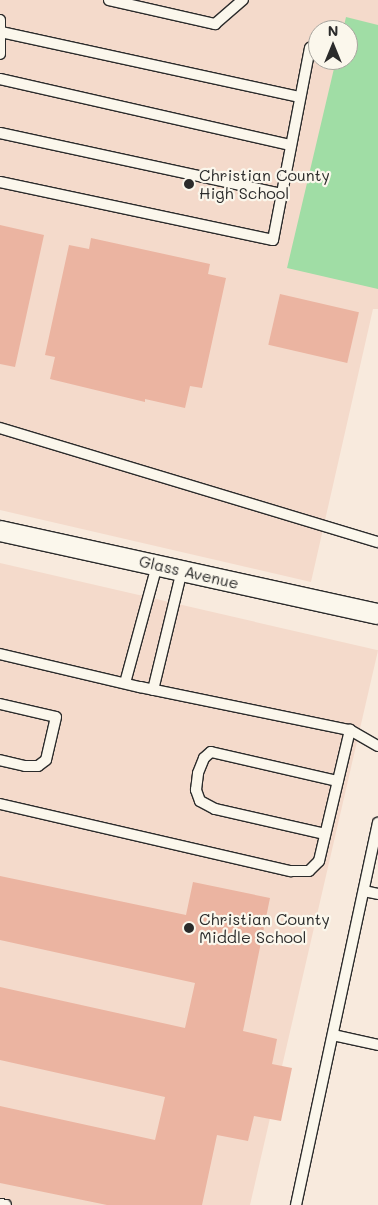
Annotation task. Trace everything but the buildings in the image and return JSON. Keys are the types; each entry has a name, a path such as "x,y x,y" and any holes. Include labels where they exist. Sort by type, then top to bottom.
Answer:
{"street":[{"name":"Glass Avenue","path":"0,531 378,614"}],"lane":[{"path":"110,0 215,24 243,0"},
{"path":"0,20 0,54"},
{"path":"1,32 300,97"},
{"path":"0,182 273,240 308,58"},
{"path":"0,79 291,145"},
{"path":"0,133 282,194"},
{"path":"0,428 378,542"},
{"path":"125,683 157,565"},
{"path":"153,690 182,570"},
{"path":"0,654 153,690 350,730 378,746"},
{"path":"0,704 56,717 46,760 38,766 25,766 0,760"},
{"path":"0,804 291,871 309,871 319,861 350,730"},
{"path":"325,834 215,809 200,801 196,790 198,773 204,758 211,752 338,781"},
{"path":"296,1205 378,823"},
{"path":"364,891 378,894"},
{"path":"333,1035 378,1045"},
{"path":"0,1204 6,1205"}],"shaded area":[{"name":"Christian County High School","path":"0,0 378,0 378,309 373,309 311,582 0,510"},
{"name":"Christian County Middle School","path":"0,563 378,650 250,1205 0,1205"}],"green space":[{"path":"346,17 358,20 345,20"},
{"path":"358,20 378,25 378,289 287,268 334,70 358,70"}],"place":[{"name":"Christian County High School","path":"189,184"},
{"name":"Christian County Middle School","path":"189,928"}]}
